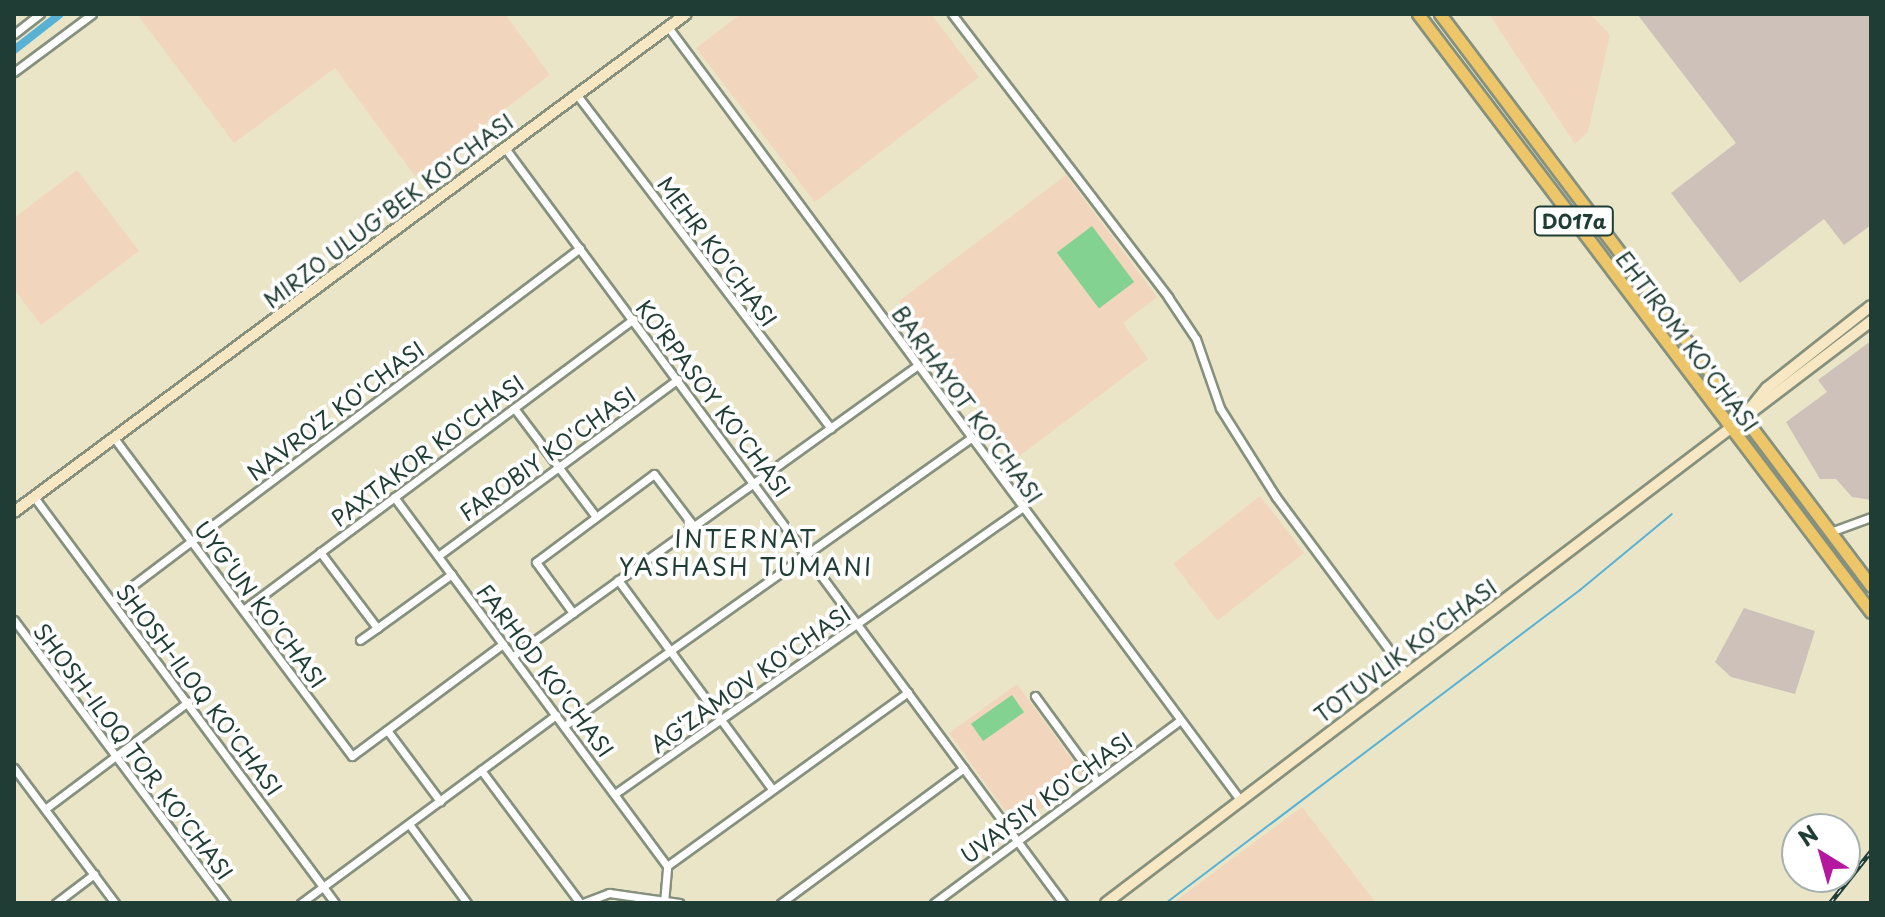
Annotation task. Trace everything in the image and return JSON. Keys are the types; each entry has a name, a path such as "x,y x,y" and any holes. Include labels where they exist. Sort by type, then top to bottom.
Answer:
{"main road":[{"name":"MIRZO ULUG'BEK KO'CHASI","path":"14,512 686,14"},
{"name":"EHTIROM KO'CHASI","path":"1418,14 1729,429 1871,612"},
{"name":"EHTIROM KO'CHASI","path":"1440,14 1871,586"},
{"path":"1742,418 1767,388 1871,306"},
{"path":"1742,418 1871,321"},
{"name":"TOTUVLIK KO'CHASI","path":"1106,903 1742,418"}],"street":[{"path":"14,34 40,14"},
{"path":"14,72 92,14"},
{"path":"952,14 1168,297 1196,339 1220,408 1276,497 1406,673"},
{"name":"BARHAYOT KO'CHASI","path":"668,27 970,439 1241,801"},
{"name":"MEHR KO'CHASI","path":"577,95 831,428"},
{"name":"KO‘RPASOY KO'CHASI","path":"505,148 1063,903"},
{"name":"NAVRO‘Z KO'CHASI","path":"112,601 580,248"},
{"name":"PAXTAKOR KO'CHASI","path":"243,610 633,319"},
{"path":"513,656 692,524 917,366"},
{"name":"FAROBIY KO'CHASI","path":"438,556 678,379"},
{"path":"514,408 596,517"},
{"name":"UYG‘UN KO'CHASI","path":"114,438 352,756 503,644"},
{"path":"564,726 970,439"},
{"path":"573,613 536,562 596,517 654,474 692,524"},
{"name":"SHOSH-ILOQ KO'CHASI","path":"34,497 335,903"},
{"name":"FARHOD KO'CHASI","path":"394,497 616,793 667,866"},
{"name":"AG‘ZAMOV KO'CHASI","path":"616,793 1022,508"},
{"path":"1830,532 1871,517"},
{"path":"320,552 377,628"},
{"path":"360,640 452,574"},
{"path":"618,580 772,789"},
{"name":"SHOSH-ILOQ TOR KO'CHASI","path":"14,620 226,903"},
{"path":"664,901 667,866 908,692"},
{"path":"1035,696 1097,781"},
{"path":"45,809 188,702"},
{"path":"301,903 556,715"},
{"name":"UVAYSIY KO'CHASI","path":"934,903 1179,721"},
{"path":"387,730 440,801"},
{"path":"14,768 115,903"},
{"path":"781,903 964,768"},
{"path":"481,770 582,903 609,893 679,903"},
{"path":"409,824 467,903"},
{"path":"56,903 94,874"}],"shaded area":[{"path":"137,14 505,14 550,75 415,176 335,68 234,143"},
{"path":"741,14 931,14 979,77 815,202 696,48"},
{"path":"1489,14 1590,14 1610,35 1588,132 1575,144"},
{"path":"1637,14 1871,14 1871,225 1844,245 1824,219 1740,283 1671,193 1736,143"},
{"path":"77,170 139,251 41,325 14,289 14,218"},
{"path":"1066,175 1157,297 1123,323 1148,359 1018,457 899,301"},
{"path":"1871,341 1871,500 1852,497 1836,479 1820,479 1786,422 1827,392 1818,380"},
{"path":"1260,496 1304,553 1218,620 1173,564"},
{"path":"1744,608 1815,631 1795,694 1731,677 1715,662"},
{"path":"1017,684 1085,777 1017,826 949,733"},
{"path":"1302,807 1376,903 1173,903"}],"green space":[{"path":"1092,226 1134,282 1099,308 1057,252"},
{"path":"1012,695 1024,712 983,741 971,724"}],"waterway":[{"path":"14,50 60,14"},
{"path":"1166,903 1580,590 1672,514"}],"railway":[{"path":"1830,903 1871,851"}],"district":[{"name":"INTERNAT YASHASH TUMANI","path":"746,553"}]}
